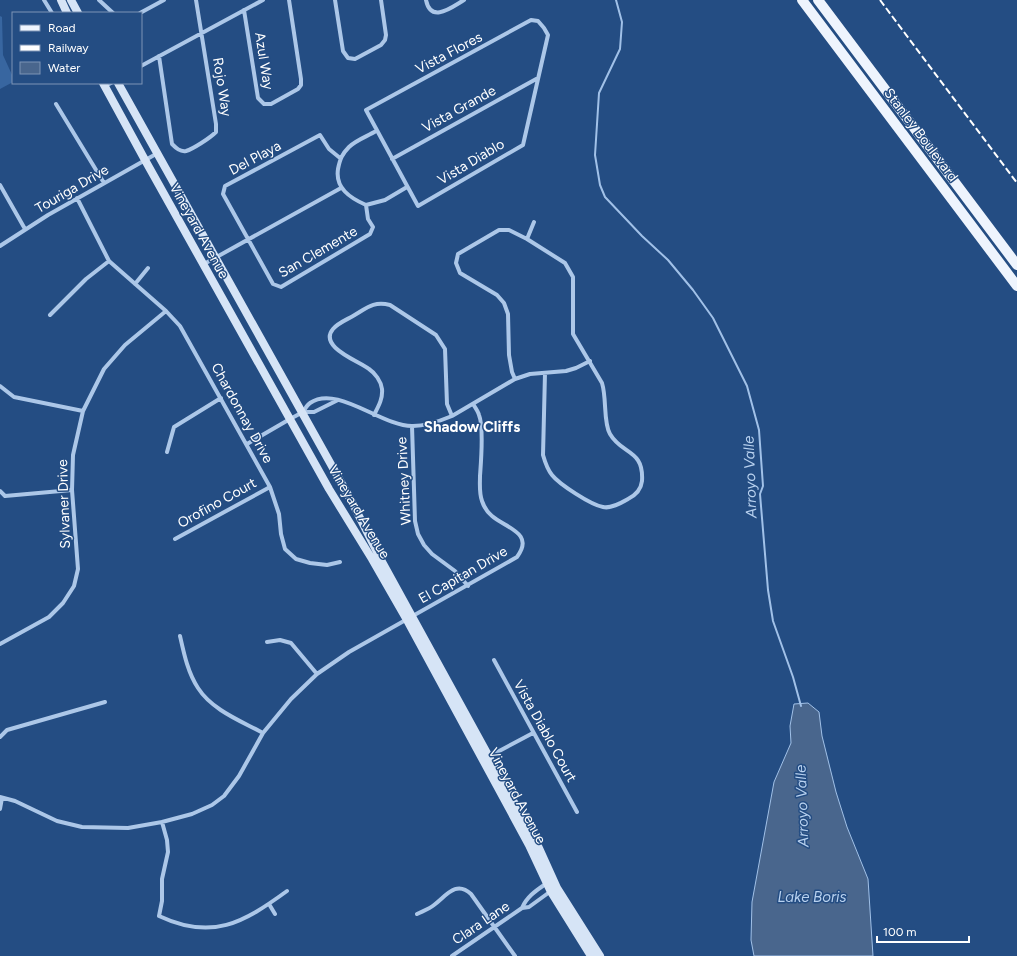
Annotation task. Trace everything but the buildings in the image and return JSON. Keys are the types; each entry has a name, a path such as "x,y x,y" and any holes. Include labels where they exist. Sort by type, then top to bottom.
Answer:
{"main road":[{"name":"Stanley Boulevard","path":"802,0 1017,286"},
{"name":"Stanley Boulevard","path":"818,0 1017,265"}],"street":[{"path":"44,0 51,12"},
{"path":"61,0 67,12"},
{"path":"71,0 77,12"},
{"path":"99,0 112,12"},
{"path":"142,12 164,0"},
{"name":"Rojo Way","path":"159,56 172,144 177,150 185,151 216,132 196,0"},
{"path":"142,65 263,0"},
{"name":"Azul Way","path":"244,10 258,98 264,104 271,104 298,89 301,85 289,0"},
{"path":"335,0 343,51 348,58 355,59 381,45 385,40 386,35 381,0"},
{"path":"426,0 430,9 435,12 440,12 464,0"},
{"name":"Vista Flores","path":"392,159 366,110 532,20 538,21 548,35 538,78"},
{"name":"Vista Grande","path":"392,159 538,78"},
{"name":"Vista Diablo","path":"392,159 418,206 523,145 538,78"},
{"name":"Vineyard Avenue","path":"106,84 145,160 329,490 410,618"},
{"name":"Vineyard Avenue","path":"119,84 156,154 303,412 352,502 410,618 486,758 538,846 550,882 551,892 590,956"},
{"path":"56,104 104,183"},
{"path":"376,131 350,146 340,158 338,176 341,188 350,197 366,205 385,200 407,187"},
{"name":"Del Playa","path":"248,239 223,194 225,186 320,135 329,149 340,158"},
{"name":"Touriga Drive","path":"0,246 25,229 77,198 156,154"},
{"path":"0,185 25,229"},
{"path":"203,265 341,188"},
{"name":"Chardonnay Drive","path":"77,198 109,260 166,311 180,326 270,487 279,514 281,534 285,549 296,559 310,563 327,565 340,562"},
{"name":"San Clemente","path":"248,239 273,284 281,287 370,234 373,227 368,219 366,205"},
{"path":"527,239 534,222"},
{"path":"515,379 512,372 509,355 508,314 504,303 497,295 460,273 456,263 458,254 499,230 509,230 527,239 565,264 573,278 573,334 598,374 605,391 608,432 615,442 635,456 639,462 642,480 640,488 635,496 612,507 603,508 569,489 552,475 546,466 543,455 545,373"},
{"path":"50,315 86,279 109,260"},
{"path":"135,284 148,268"},
{"path":"374,415 381,401 382,388 378,378 370,369 333,347 329,338 331,331 337,326 374,304 383,304 390,305 436,335 441,341 445,349 448,404 452,416"},
{"name":"Sylvaner Drive","path":"0,644 49,617 64,603 74,586 78,569 72,490 73,455 83,412 104,369 125,345 166,311"},
{"path":"247,444 303,412 309,403 320,398 329,397 360,408 393,423 412,426 441,420 452,416 515,379 530,374 566,371 590,361"},
{"path":"0,386 14,397 83,412"},
{"path":"167,452 174,426 221,398"},
{"path":"303,412 314,412 338,400"},
{"name":"El Capitan Drive","path":"1,798 15,801 57,820 82,827 128,828 162,822 192,814 212,805 224,796 239,776 263,733 291,698 317,674 349,652 517,558 522,551 523,544 520,535 492,517 486,510 481,500 480,416 473,404"},
{"name":"Whitney Drive","path":"412,426 415,521 418,534 428,550 455,571 468,586"},
{"name":"Orofino Court","path":"175,539 270,487"},
{"path":"0,491 5,496 72,490"},
{"path":"180,636 184,654 198,688 211,703 229,715 263,733"},
{"path":"267,642 280,640 291,643 317,674"},
{"name":"Vista Diablo Court","path":"494,660 577,812"},
{"path":"0,737 6,730 105,702"},
{"path":"486,758 533,733"},
{"path":"0,809 1,798"},
{"path":"162,822 167,840 168,852 162,879 162,901 159,916 172,922 190,927 207,928 228,925 248,917 287,891"},
{"name":"Vineyard Avenue","path":"550,882 600,956"},
{"name":"Clara Lane","path":"522,908 529,896 550,882"},
{"path":"417,914 432,906 453,890 462,888 467,889 515,956"},
{"name":"Clara Lane","path":"452,956 522,908 528,907 551,892"},
{"path":"269,904 275,914"}],"shaded area":[{"path":"0,16 2,17 3,55 12,75 12,83 0,89"}],"water":[{"name":"Lake Boris","path":"808,703 819,712 822,736 836,792 847,827 868,879 873,956 754,956 751,940 752,902 774,782 791,743 790,726 794,704"}],"waterway":[{"name":"Arroyo Valle","path":"616,0 622,22 620,49 599,93 595,155 600,185 605,197 642,236 668,260 693,290 713,318 747,386 759,430 763,486 760,494 768,590 773,621 793,677 801,706"}],"railway":[{"path":"880,0 1017,183"}],"district":[{"name":"Shadow Cliffs","path":"472,427"}]}
